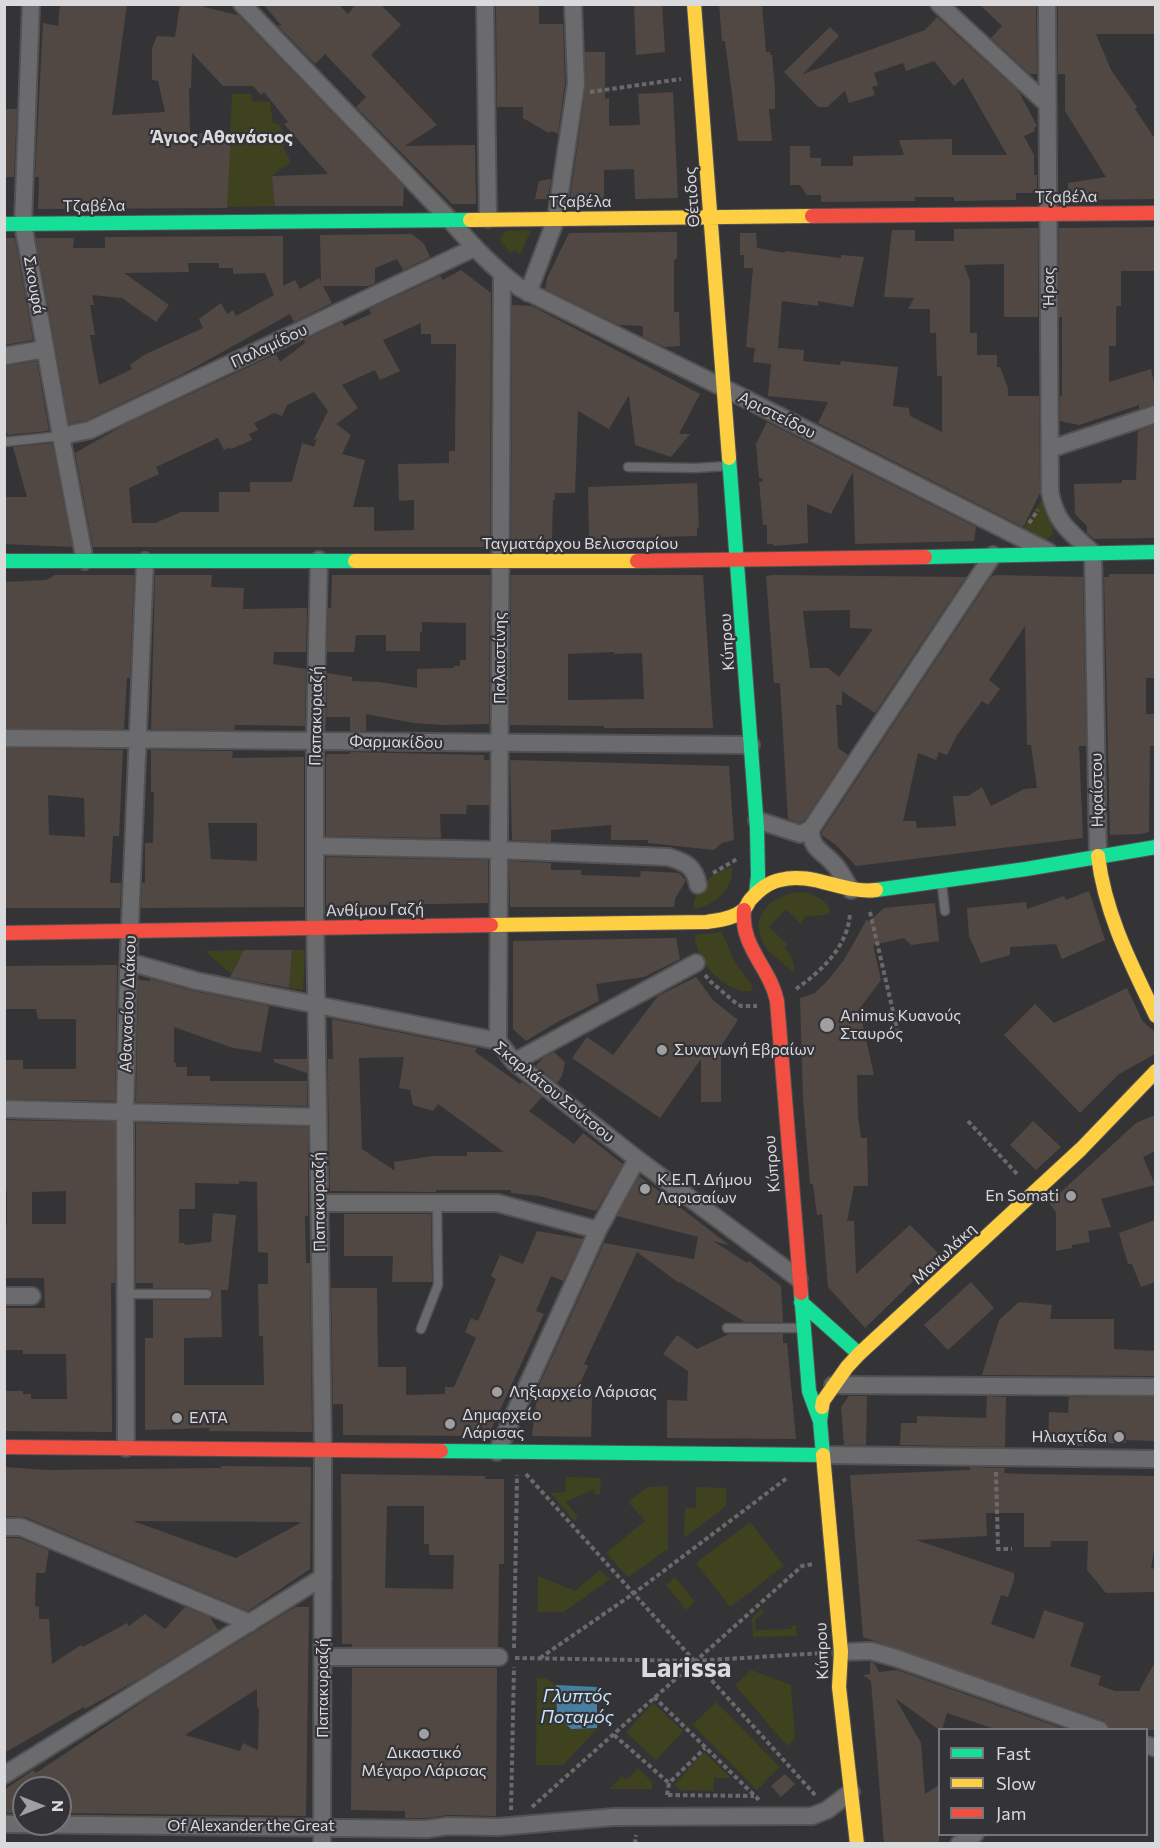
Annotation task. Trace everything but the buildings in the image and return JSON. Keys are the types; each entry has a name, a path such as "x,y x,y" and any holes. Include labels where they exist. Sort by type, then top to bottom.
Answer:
{"main road":[{"name":"Θέτιδος","path":"694,4 724,388"},
{"name":"Τζαβέλα","path":"4,224 1155,213"},
{"name":"Κύπρου","path":"724,388 757,820 759,858 756,894"},
{"name":"Ταγματάρχου Βελισσαρίου","path":"4,561 737,560 1155,552"},
{"path":"744,910 756,894 779,880 799,878 858,891 942,881 1155,847"},
{"name":"Ηφαίστου","path":"1098,856 1107,908 1155,1016"},
{"name":"Κύπρου","path":"744,910 742,925 747,943 772,982 777,1002 809,1391 820,1421"},
{"name":"Ανθίμου Γαζή","path":"4,933 707,922 732,916 744,910"},
{"name":"Μανωλάκη","path":"833,1385 859,1354 1081,1149 1155,1071"},
{"path":"801,1302 859,1354"},
{"name":"Κύπρου","path":"833,1385 823,1401 820,1421 841,1652 839,1687 857,1844"},
{"path":"4,1447 823,1455"}],"street":[{"name":"Σκουφά","path":"31,4 23,224 85,561"},
{"name":"Αριστείδου","path":"242,4 502,275 528,292 1052,554"},
{"path":"485,4 488,219"},
{"path":"528,292 556,219 576,84 573,4"},
{"path":"939,4 1048,105"},
{"name":"Ήρας","path":"1047,4 1050,492 1053,510 1059,520 1093,553"},
{"name":"Παλαμίδου","path":"61,436 90,430 474,248"},
{"name":"Παλαιστίνης","path":"498,1041 502,275"},
{"path":"4,356 45,349"},
{"path":"1050,449 1155,414"},
{"name":"Ηφαίστου","path":"1093,553 1098,856"},
{"path":"757,820 800,834 811,829 993,555"},
{"name":"Παπακυριαζή","path":"319,560 315,741 317,1117 323,1450 322,1835"},
{"name":"Αθανασίου Διάκου","path":"126,1448 125,1113 145,561"},
{"name":"Φαρμακίδου","path":"4,738 751,746"},
{"path":"811,829 814,845 858,891"},
{"path":"316,846 669,857 689,866 696,874 698,885"},
{"name":"Σκαρλάτου Σούτσου","path":"129,962 197,981 498,1041 514,1062 637,1159 799,1279"},
{"path":"514,1062 696,963"},
{"path":"4,1109 317,1117"},
{"path":"497,1452 598,1230 637,1159"},
{"path":"319,1203 497,1203 598,1230"},
{"path":"4,1296 32,1296"},
{"path":"833,1385 1155,1387"},
{"path":"823,1455 1155,1459"},
{"path":"4,1527 21,1527 250,1623"},
{"path":"4,1775 323,1577"},
{"path":"841,1652 871,1651 889,1656 1094,1728"},
{"path":"323,1657 499,1657"},
{"path":"827,1810 851,1791"},
{"name":"Of Alexander the Great","path":"4,1824 322,1835 448,1826 511,1826 614,1817 812,1816 827,1810"},
{"path":"959,1844 972,1836"}],"lane":[{"path":"4,442 61,436"},
{"path":"628,467 696,468 730,465"},
{"path":"942,881 945,911"},
{"path":"421,1329 438,1285 437,1202"},
{"path":"125,1294 207,1294"},
{"path":"726,1328 804,1328"}],"path":[{"path":"574,93 613,90 700,75"},
{"path":"1018,536 1050,492"},
{"path":"696,963 711,982 741,1006 762,1006 777,1002 817,973 842,942 858,891"},
{"path":"858,891 898,1033"},
{"path":"968,1121 1034,1193"},
{"path":"995,1457 998,1550 1012,1549"},
{"path":"525,1473 827,1810"},
{"path":"540,1658 633,1594 789,1477"},
{"path":"511,1826 802,1566 832,1562"},
{"path":"499,1657 695,1662 841,1652"},
{"path":"654,1697 761,1802"},
{"path":"614,1735 669,1783"},
{"path":"666,1817 669,1783 705,1748"},
{"path":"668,1795 755,1796"},
{"path":"635,1844 636,1835"}],"green space":[{"path":"232,94 251,94 252,101 270,102 273,123 280,125 288,142 283,147 291,162 272,176 275,206 227,207"},
{"path":"531,230 520,255 515,250 510,253 500,240 505,231"},
{"path":"1042,500 1053,534 1047,540 1040,541 1023,528"},
{"path":"732,867 730,883 721,896 693,909 697,894 705,882 724,869"},
{"path":"799,892 818,897 830,911 827,915 806,916 801,924 786,909 769,927 787,944 785,949 791,956 795,970 793,972 765,946 759,926 760,917 771,903"},
{"path":"722,932 734,961 753,987 751,991 731,987 722,981 705,964 700,955 695,935"},
{"path":"244,950 231,974 205,951"},
{"path":"292,950 305,950 303,990 289,988"},
{"path":"566,1477 601,1478 600,1495 593,1494 594,1489 566,1502 578,1517 574,1521 551,1493 565,1492"},
{"path":"668,1486 668,1549 628,1577 606,1553 645,1521 628,1502 648,1487"},
{"path":"696,1487 726,1488 726,1506 684,1538 685,1508 696,1508"},
{"path":"750,1522 784,1566 730,1607 696,1563"},
{"path":"600,1570 610,1579 564,1612 538,1612 538,1576 575,1591"},
{"path":"675,1577 695,1602 686,1610 666,1585"},
{"path":"762,1609 764,1612 755,1620 756,1630 792,1629 791,1625 796,1625 797,1636 753,1637 752,1618"},
{"path":"751,1670 791,1685 795,1739 787,1746 735,1685"},
{"path":"537,1678 546,1678 555,1685 556,1715 571,1729 597,1729 563,1765 536,1765"},
{"path":"716,1702 780,1767 757,1790 693,1725"},
{"path":"653,1703 683,1731 656,1760 626,1732"},
{"path":"704,1752 731,1778 714,1778 713,1791 683,1790 683,1792 674,1785"},
{"path":"638,1768 652,1782 652,1789 609,1789 622,1776 626,1780"}],"water":[{"name":"Γλυπτός Ποταμός","path":"556,1685 597,1687 597,1728 571,1729 557,1715"}],"traffic: fast":[{"path":"4,224 470,220"},
{"path":"729,458 757,828 756,894"},
{"path":"925,557 1156,552"},
{"path":"4,561 355,561"},
{"path":"876,890 1026,869 1156,847"},
{"path":"801,1293 809,1391 820,1421"},
{"path":"801,1302 859,1354"},
{"path":"441,1451 823,1455 820,1421 822,1407"}],"traffic: slow":[{"path":"694,4 729,458"},
{"path":"470,220 812,216"},
{"path":"355,561 637,561"},
{"path":"1098,856 1106,898 1113,918 1156,1016"},
{"path":"491,925 707,922 734,916 743,910 764,887 776,881 792,878 816,880 852,889 876,890"},
{"path":"822,1407 823,1401 859,1354 1081,1149 1156,1071"},
{"path":"823,1455 841,1652 839,1687 857,1844"}],"traffic: jam":[{"path":"812,216 1156,213"},
{"path":"637,561 925,557"},
{"path":"744,910 746,935 777,1001 801,1293"},
{"path":"4,933 491,925"},
{"path":"4,1447 441,1451"}],"place":[{"name":"Animus Κυανούς Σταυρός","path":"827,1025"},
{"name":"Συναγωγή Εβραίων","path":"662,1050"},
{"name":"Κ.Ε.Π. Δήμου Λαρισαίων","path":"645,1189"},
{"name":"En Somati","path":"1071,1196"},
{"name":"Ληξιαρχείο Λάρισας","path":"497,1392"},
{"name":"ΕΛΤΑ","path":"177,1418"},
{"name":"Δημαρχείο Λάρισας","path":"450,1424"},
{"name":"Ηλιαχτίδα","path":"1119,1437"},
{"name":"Δικαστικό Μέγαρο Λάρισας","path":"424,1734"}],"district":[{"name":"Άγιος Αθανάσιος","path":"222,137"},
{"name":"Larissa","path":"686,1668"}]}
